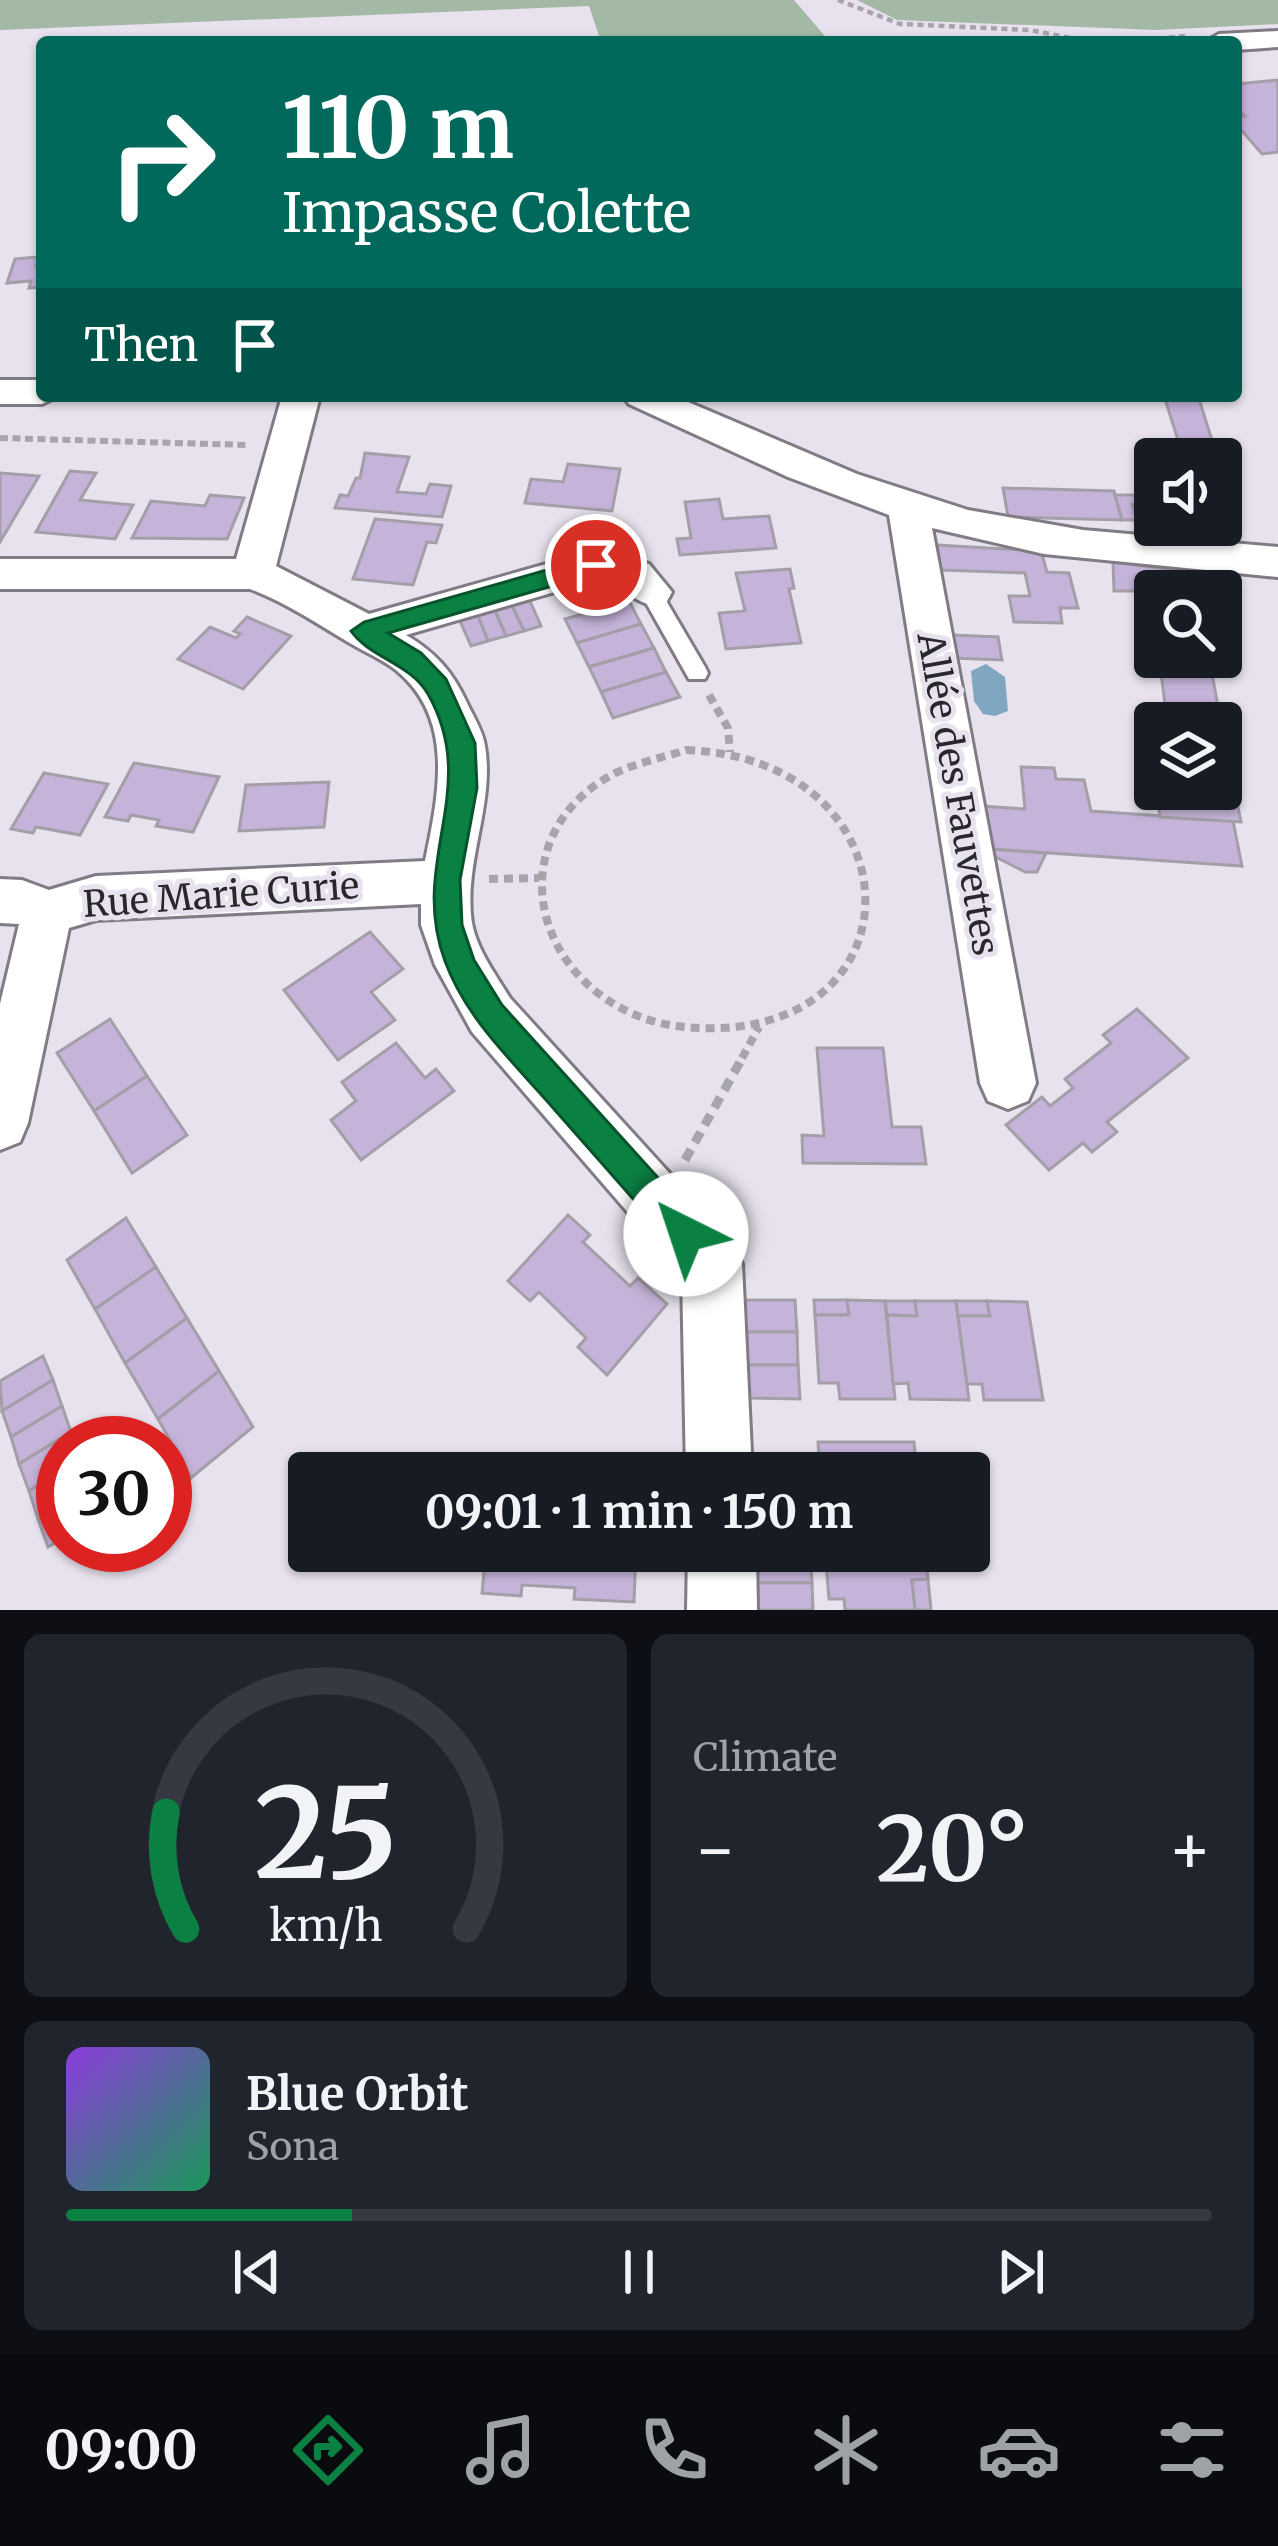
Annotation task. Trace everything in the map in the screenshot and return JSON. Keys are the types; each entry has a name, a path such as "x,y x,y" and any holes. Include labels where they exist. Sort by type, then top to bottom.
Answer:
{"street":[{"path":"1242,41 1278,39"},
{"path":"0,392 36,392"},
{"path":"254,574 301,402"},
{"path":"657,402 832,478 970,525 1064,540 1278,562"},
{"name":"Allée des Fauvettes","path":"908,505 1008,1083"},
{"path":"364,631 596,565 620,566 636,574 652,592"},
{"path":"0,574 254,574 288,587 412,659 437,686 462,743 463,788 446,880 447,925 454,945 491,1015 712,1264 718,1452"},
{"name":"Rue Marie Curie","path":"24,907 96,898 446,880"},
{"path":"0,1123 24,907"},
{"path":"722,1572 722,1610"}],"lane":[{"path":"652,592 697,673"}],"path":[{"path":"838,0 900,24 1030,30 1060,36"},
{"path":"0,439 292,447"},
{"path":"697,673 728,728 730,752"},
{"path":"686,749 730,752 772,764 811,786 841,817 861,854 868,895 862,936 840,974 805,1005 760,1026 704,1033 647,1024 598,998 561,961 541,916 538,878 550,832 572,800 605,774 643,757 686,749"},
{"path":"660,1203 760,1026"}],"green space":[{"path":"0,0 794,0 825,36 599,36 589,6 0,30"},
{"path":"857,0 1278,0 1278,24 1156,30 897,20"}],"water":[{"path":"986,664 1005,677 1008,711 995,716 983,714 974,701 971,671"}],"building":[{"path":"1278,80 1278,152 1262,154 1242,131 1242,83"},
{"path":"36,257 36,287 29,288 31,281 7,283 15,259"},
{"path":"1166,402 1200,402 1211,438 1177,438"},
{"path":"365,453 409,457 397,492 426,494 430,484 451,486 442,517 335,508 340,495 348,496 360,478"},
{"path":"568,464 620,469 612,511 525,503 531,479 563,482"},
{"path":"70,471 96,473 80,500 133,505 115,539 36,532"},
{"path":"0,473 39,476 0,542"},
{"path":"1003,488 1114,491 1122,520 1008,517"},
{"path":"210,495 244,498 227,539 132,538 151,501 205,506"},
{"path":"1115,495 1134,495 1134,520 1122,520"},
{"path":"719,499 723,519 769,516 776,548 680,555 677,539 691,538 685,502"},
{"path":"375,519 442,525 436,543 427,542 413,585 353,579"},
{"path":"937,545 1041,551 1047,572 1069,573 1078,608 1060,608 1062,623 1014,622 1009,596 1030,596 1025,573 941,570"},
{"path":"1113,562 1175,570 1134,570 1134,591 1114,591"},
{"path":"790,569 794,588 789,589 801,643 726,649 719,613 745,611 736,573"},
{"path":"530,601 541,626 524,631 512,606"},
{"path":"629,601 641,624 577,643 565,619"},
{"path":"512,606 524,631 506,636 495,611"},
{"path":"495,611 506,636 488,641 478,616"},
{"path":"478,616 488,641 471,646 460,621"},
{"path":"247,617 291,636 243,689 178,659 210,627 236,638 240,634 234,631"},
{"path":"641,624 654,648 589,667 577,643"},
{"path":"952,635 998,637 1002,660 952,658"},
{"path":"654,648 666,672 601,692 589,667"},
{"path":"666,672 680,697 613,718 601,692"},
{"path":"1162,678 1213,678 1217,702 1165,702"},
{"path":"134,763 219,777 193,832 156,826 159,820 131,815 128,821 105,817"},
{"path":"1021,767 1054,768 1056,779 1084,780 1091,811 1233,821 1242,866 989,849 980,806 1025,809"},
{"path":"44,773 108,784 80,835 36,827 33,833 11,829"},
{"path":"329,782 324,827 239,831 246,785"},
{"path":"1159,810 1239,810 1241,822 1160,817"},
{"path":"989,849 1046,853 1037,872 1025,872 990,854"},
{"path":"370,932 403,969 371,992 395,1020 338,1060 284,990"},
{"path":"1137,1009 1188,1058 1107,1122 1117,1132 1092,1152 1083,1143 1049,1170 1006,1125 1042,1097 1050,1106 1073,1088 1065,1079 1111,1043 1103,1035"},
{"path":"110,1019 147,1076 94,1111 57,1053"},
{"path":"396,1043 425,1078 436,1069 454,1091 361,1160 331,1120 356,1101 342,1082"},
{"path":"817,1048 883,1048 892,1127 921,1127 926,1164 803,1163 802,1135 824,1136"},
{"path":"147,1076 187,1135 132,1173 94,1111"},
{"path":"568,1215 590,1235 583,1242 630,1286 638,1278 667,1304 607,1375 578,1347 586,1338 539,1292 530,1301 508,1281"},
{"path":"126,1218 156,1267 95,1309 67,1260"},
{"path":"156,1267 187,1318 125,1363 95,1309"},
{"path":"745,1300 795,1300 797,1332 746,1332"},
{"path":"814,1300 847,1300 849,1315 815,1315"},
{"path":"847,1300 885,1301 895,1399 840,1399 838,1383 819,1383 815,1315 849,1315"},
{"path":"885,1301 915,1301 917,1316 887,1315"},
{"path":"915,1301 956,1301 969,1400 910,1399 908,1383 893,1384 887,1315 917,1316"},
{"path":"956,1301 987,1301 990,1316 958,1316"},
{"path":"987,1301 1027,1302 1043,1400 984,1400 982,1384 967,1384 958,1316 990,1316"},
{"path":"187,1318 219,1371 156,1416 125,1363"},
{"path":"746,1332 797,1332 798,1365 747,1365"},
{"path":"43,1356 53,1380 2,1411 0,1381"},
{"path":"747,1365 798,1365 800,1399 749,1398"},
{"path":"219,1371 253,1427 192,1477 192,1416 162,1416"},
{"path":"53,1380 62,1406 36,1416 36,1422 11,1437 2,1411"},
{"path":"62,1406 65,1416 46,1416"},
{"path":"36,1422 36,1454 19,1464 11,1437"},
{"path":"818,1442 914,1442 915,1452 819,1452"},
{"path":"36,1454 36,1487 29,1491 19,1464"},
{"path":"36,1487 36,1513 29,1491"},
{"path":"484,1572 635,1572 634,1602 574,1599 575,1588 522,1585 521,1596 482,1593"},
{"path":"756,1572 811,1572 812,1583 756,1583"},
{"path":"827,1572 927,1572 928,1579 912,1580 915,1610 845,1610 844,1599 829,1599"},
{"path":"928,1579 931,1610 915,1610 912,1580"},
{"path":"756,1583 812,1583 813,1610 757,1610"}],"route":[{"path":"596,565 364,631 412,659 437,686 462,743 463,788 446,880 447,925 461,965 491,1015 686,1234"}]}
